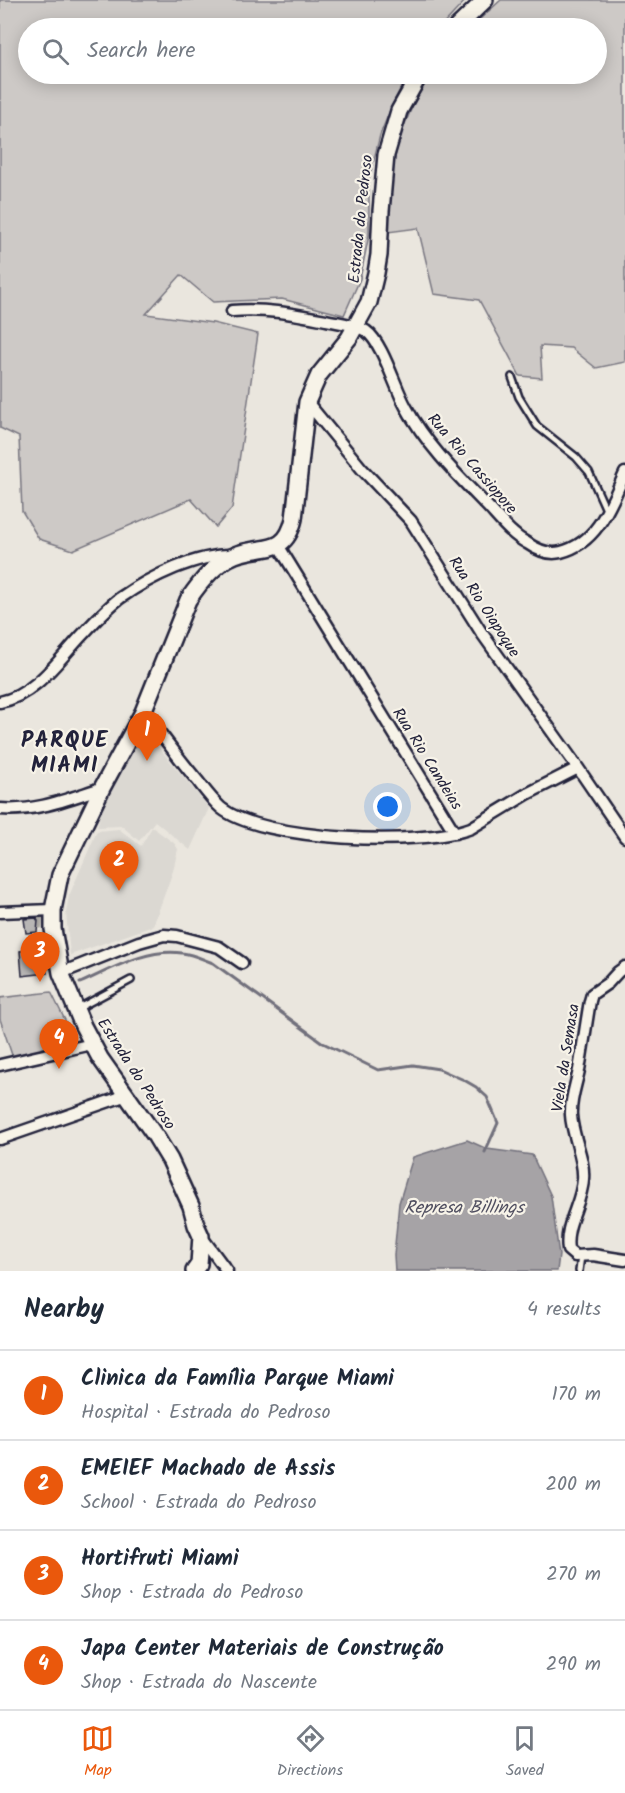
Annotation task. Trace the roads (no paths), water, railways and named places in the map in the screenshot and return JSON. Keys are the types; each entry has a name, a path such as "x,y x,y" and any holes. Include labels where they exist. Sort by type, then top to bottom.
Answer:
{"main road":[{"path":"466,18 485,0"},
{"name":"Estrada do Pedroso","path":"194,1271 199,1264 201,1236 191,1206 170,1160 92,1044 76,1010 61,973 53,929 53,910 60,875 102,788 143,712 189,600 206,576 223,561 235,555 278,545 288,536 294,519 307,402 319,375 349,338 369,302 379,255 386,155 399,111 414,84"}],"street":[{"path":"231,311 265,310 357,326"},
{"name":"Rua Rio Cassiopore","path":"357,326 368,332 377,344 405,407 424,435 474,492 514,534 526,543 554,553 563,551 592,534 607,512 625,473"},
{"name":"Rua Rio Oiapoque","path":"307,402 362,470 411,521 480,632 625,837"},
{"name":"Rua Rio Candeias","path":"143,712 221,807 251,823 286,831 339,838 412,837 455,833 278,545"},
{"path":"0,702 25,692 104,613 129,593 202,558 221,554 235,555"},
{"path":"455,833 471,828 527,794 578,768"},
{"path":"0,809 33,809 102,788"},
{"path":"0,912 53,910"},
{"path":"61,973 164,935 219,947 242,963"},
{"name":"Viela da Semasa","path":"581,1256 571,1254 567,1244 570,1221 580,1196 584,1174 572,1123 572,1104 591,997 625,967"},
{"path":"0,1065 92,1044"},
{"path":"0,1139 127,1095"},
{"path":"201,1236 227,1271"},
{"path":"581,1256 593,1255 625,1260"}],"lane":[{"path":"512,377 519,397 537,426 576,457 589,472 607,512"},
{"path":"76,1010 131,980"},
{"path":"579,1271 581,1256"}],"water":[{"name":"Represa Billings","path":"467,1140 487,1149 532,1155 551,1196 559,1255 557,1271 395,1271 394,1255 399,1203 413,1157"}],"waterway":[{"path":"80,983 117,966 155,954 169,952 186,954 213,963 323,1043 378,1070 413,1065 439,1069 476,1087 487,1097 498,1123 485,1152"}],"place":[{"name":"Clinica da Família Parque Miami","path":"147,761"},
{"name":"EMEIEF Machado de Assis","path":"119,891"},
{"name":"Hortifruti Miami","path":"40,982"},
{"name":"Japa Center Materiais de Construção","path":"59,1069"}],"district":[{"name":"PARQUE MIAMI","path":"65,754"}]}
